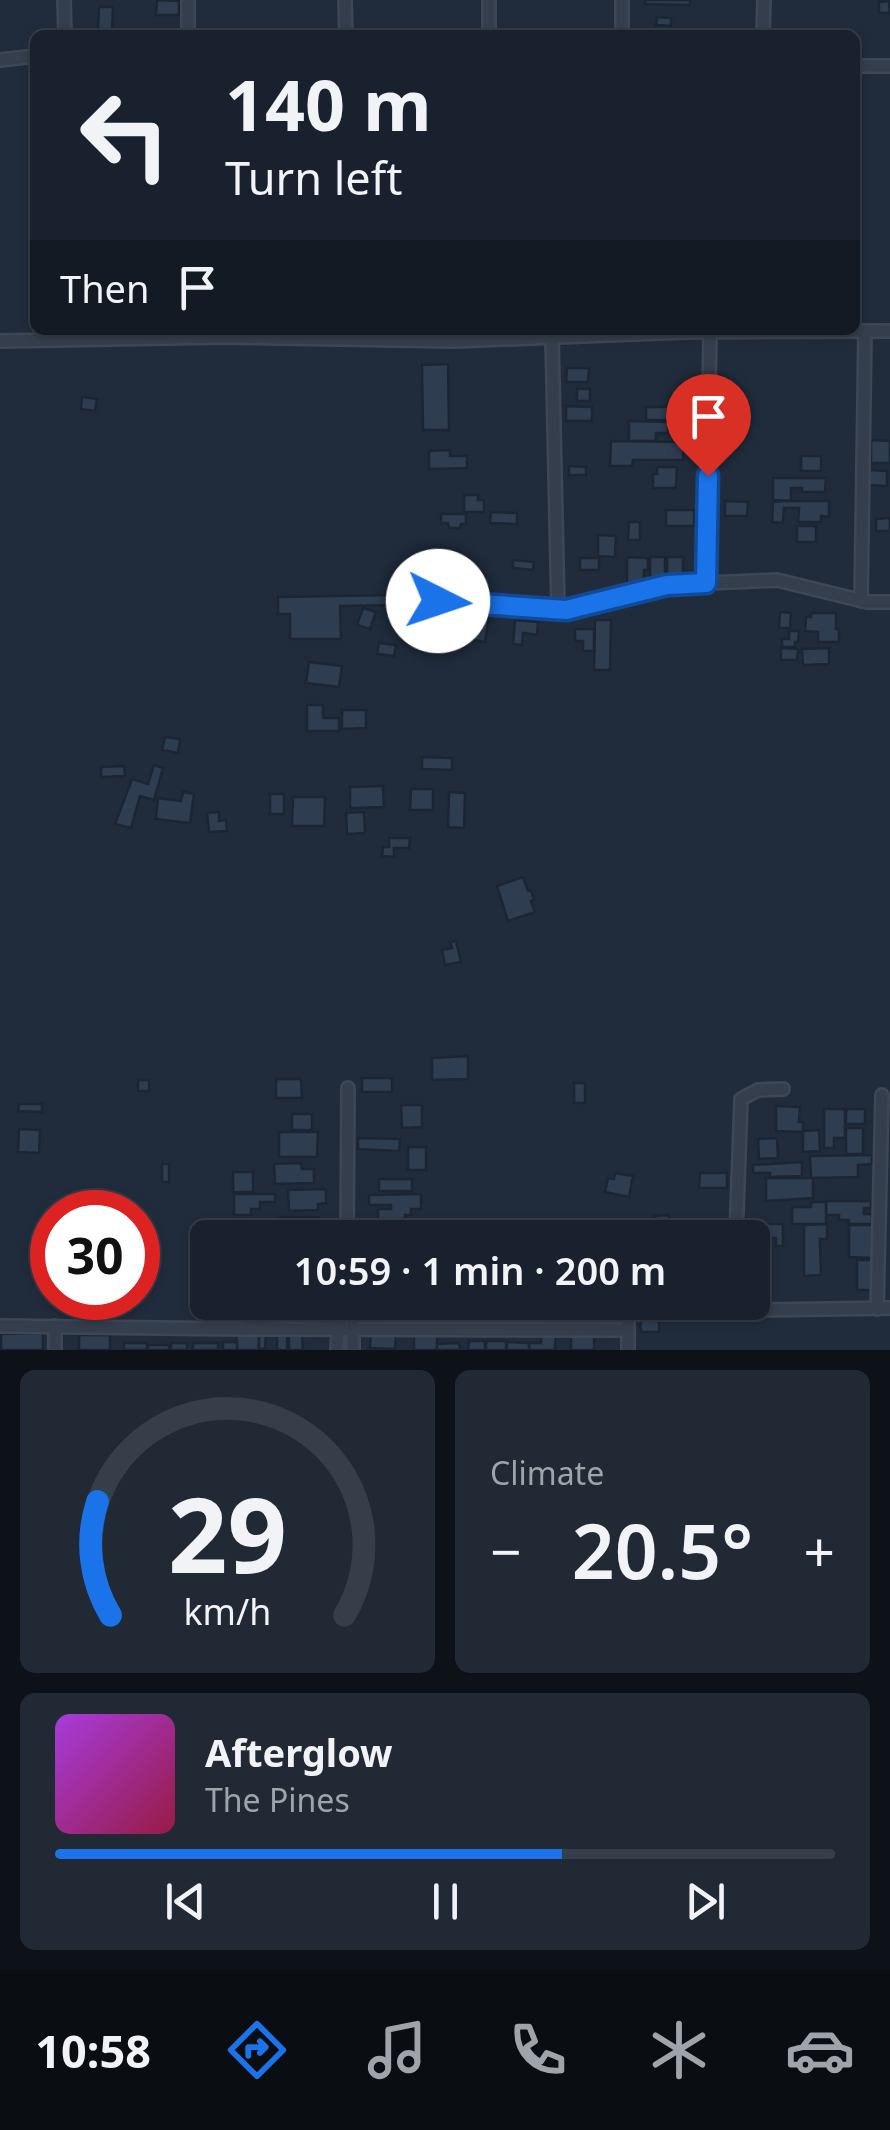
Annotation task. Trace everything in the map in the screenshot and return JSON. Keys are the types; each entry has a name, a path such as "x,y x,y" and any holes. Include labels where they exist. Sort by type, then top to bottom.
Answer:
{"street":[{"path":"64,0 64,30"},
{"path":"188,0 188,30"},
{"path":"345,0 346,30"},
{"path":"488,0 489,30"},
{"path":"622,0 622,30"},
{"path":"763,30 764,0"},
{"path":"0,60 30,57"},
{"path":"860,66 890,66"},
{"path":"860,331 890,331"},
{"path":"862,600 865,331"},
{"path":"0,340 222,337 415,341 615,335"},
{"path":"706,583 710,335"},
{"path":"552,337 558,610"},
{"path":"438,601 566,610 667,585 777,580 862,600 890,602"},
{"path":"347,1220 348,1088"},
{"path":"737,1220 741,1099 758,1090 784,1089"},
{"path":"770,1306 884,1308 882,1094"},
{"path":"0,1326 243,1329 253,1320"},
{"path":"338,1350 344,1320"},
{"path":"348,1320 353,1329"},
{"path":"348,1320 353,1329 353,1350"},
{"path":"628,1320 628,1350"},
{"path":"55,1326 55,1350"},
{"path":"353,1329 628,1330"}],"building":[{"path":"157,0 179,1 179,15 156,15"},
{"path":"645,0 690,0 690,5 645,4"},
{"path":"889,1 890,13 879,13 879,2"},
{"path":"99,7 113,7 112,30 98,30"},
{"path":"657,17 671,18 671,26 656,25"},
{"path":"448,364 449,430 423,430 422,365"},
{"path":"567,368 589,368 588,382 566,382"},
{"path":"577,389 590,389 590,401 577,401"},
{"path":"82,397 97,399 95,411 81,409"},
{"path":"566,406 592,407 592,421 566,421"},
{"path":"646,407 679,407 679,420 646,420"},
{"path":"629,421 668,422 668,433 656,433 656,441 629,441"},
{"path":"871,440 890,441 890,463 871,463"},
{"path":"611,441 684,442 683,460 633,460 632,466 610,466"},
{"path":"450,450 450,456 467,456 467,468 429,469 429,451"},
{"path":"801,456 821,456 821,471 801,471"},
{"path":"569,466 586,467 586,475 569,475"},
{"path":"657,467 677,467 676,488 653,488"},
{"path":"868,470 887,471 887,486 868,485"},
{"path":"773,478 826,478 825,492 791,488 791,501 773,500"},
{"path":"464,495 478,495 478,500 484,500 484,512 464,512"},
{"path":"725,501 748,502 747,516 725,516"},
{"path":"829,501 829,517 821,516 821,522 798,522 799,508 784,508 783,523 772,522 773,502"},
{"path":"666,510 694,510 694,526 666,526"},
{"path":"491,512 517,513 517,524 490,523"},
{"path":"441,514 466,514 466,524 449,528 448,523 441,523"},
{"path":"890,518 890,531 876,531 876,519"},
{"path":"629,522 640,522 640,540 628,540"},
{"path":"797,526 816,526 816,542 797,542"},
{"path":"598,535 616,536 615,557 598,556"},
{"path":"627,557 648,558 644,584 627,585"},
{"path":"650,557 665,557 665,581 650,582"},
{"path":"667,557 683,557 683,571 692,571 692,582 667,582"},
{"path":"580,558 599,558 599,570 580,570"},
{"path":"513,560 534,562 533,570 513,568"},
{"path":"398,595 398,605 340,606 341,639 290,639 290,614 278,614 278,597"},
{"path":"363,608 376,612 370,629 357,625"},
{"path":"439,612 456,616 452,632 436,629"},
{"path":"780,612 791,613 790,628 779,628"},
{"path":"811,613 836,613 839,642 818,642 818,632 805,631 806,617 811,617"},
{"path":"470,615 489,617 485,642 467,639"},
{"path":"515,620 538,622 537,635 523,633 522,645 513,644"},
{"path":"595,620 611,620 610,670 594,670"},
{"path":"575,629 594,629 594,651 583,651 583,641 575,641"},
{"path":"789,631 799,631 798,642 795,647 782,647 782,639 789,639"},
{"path":"379,643 396,645 394,656 377,654"},
{"path":"781,648 798,649 797,660 781,660"},
{"path":"829,648 829,664 803,665 802,649"},
{"path":"309,662 342,666 339,687 306,683"},
{"path":"307,705 323,705 323,718 339,718 339,731 307,731"},
{"path":"342,710 366,710 366,728 342,729"},
{"path":"165,737 180,739 178,753 162,750"},
{"path":"422,757 452,758 452,770 422,769"},
{"path":"154,765 163,768 154,800 140,796 131,828 115,824 132,779 148,784"},
{"path":"124,766 125,776 101,777 101,767"},
{"path":"383,786 384,807 350,808 350,787"},
{"path":"411,789 433,789 433,810 410,810"},
{"path":"183,792 194,794 190,823 156,819 158,798 181,801"},
{"path":"449,792 465,793 464,828 448,827"},
{"path":"270,794 284,794 284,814 270,814"},
{"path":"293,797 325,797 324,826 292,826"},
{"path":"219,812 219,821 226,820 227,831 209,832 207,813"},
{"path":"364,812 365,833 347,834 346,813"},
{"path":"389,838 410,838 409,848 394,848 394,857 382,856 383,847 389,847"},
{"path":"523,877 528,891 531,890 535,912 508,921 497,886"},
{"path":"456,941 461,962 445,965 442,950 452,948 450,942"},
{"path":"468,1056 468,1079 432,1080 432,1058"},
{"path":"362,1078 392,1078 392,1092 362,1092"},
{"path":"276,1079 301,1079 302,1098 276,1098"},
{"path":"138,1080 149,1080 149,1091 138,1091"},
{"path":"574,1083 585,1083 585,1103 574,1103"},
{"path":"19,1104 42,1104 42,1112 18,1111"},
{"path":"401,1105 422,1105 422,1127 402,1128"},
{"path":"776,1106 800,1107 803,1132 776,1131"},
{"path":"824,1109 845,1109 845,1138 834,1138 834,1148 824,1148"},
{"path":"846,1109 865,1109 865,1124 846,1124"},
{"path":"292,1114 312,1114 312,1130 292,1130"},
{"path":"846,1128 863,1128 863,1154 846,1154"},
{"path":"19,1129 40,1130 39,1153 18,1152"},
{"path":"819,1130 820,1151 803,1152 803,1131"},
{"path":"279,1132 318,1132 317,1157 279,1157"},
{"path":"358,1138 400,1139 399,1151 358,1149"},
{"path":"777,1138 778,1158 759,1159 758,1139"},
{"path":"408,1147 426,1147 426,1170 408,1170"},
{"path":"872,1155 872,1164 858,1165 858,1177 811,1178 810,1156"},
{"path":"802,1162 802,1176 753,1173 753,1165"},
{"path":"301,1163 302,1169 314,1169 314,1183 275,1184 274,1164"},
{"path":"162,1164 169,1164 169,1182 162,1182"},
{"path":"233,1172 253,1172 253,1192 233,1192"},
{"path":"615,1173 633,1176 629,1197 605,1192 608,1178 614,1179"},
{"path":"700,1173 727,1173 727,1188 699,1188"},
{"path":"766,1178 813,1178 813,1198 766,1201"},
{"path":"379,1179 412,1179 412,1191 379,1191"},
{"path":"326,1189 326,1203 318,1204 318,1210 289,1211 288,1190"},
{"path":"234,1194 275,1194 275,1202 260,1202 260,1209 251,1209 251,1215 234,1215"},
{"path":"421,1194 421,1209 411,1209 405,1220 378,1220 378,1209 391,1209 391,1205 369,1205 369,1195"},
{"path":"826,1201 871,1201 871,1208 864,1208 864,1214 872,1214 872,1224 849,1224 849,1220 839,1220 839,1215 826,1215"},
{"path":"811,1202 826,1202 826,1224 792,1224 792,1207 811,1207"},
{"path":"669,1215 669,1220 654,1220 654,1216"},
{"path":"280,1217 319,1217 319,1220"},
{"path":"770,1224 783,1224 783,1246 776,1246 776,1238 770,1238"},
{"path":"827,1224 827,1239 820,1239 821,1275 804,1276 804,1225"},
{"path":"849,1225 873,1225 873,1258 849,1257"},
{"path":"857,1260 875,1260 875,1290 857,1290"},
{"path":"640,1320 659,1320 659,1332 641,1332"},
{"path":"541,1330 556,1330 555,1350 529,1350 529,1343 541,1343"},
{"path":"414,1331 437,1331 437,1350 414,1350"},
{"path":"236,1332 259,1332 259,1350 237,1350"},
{"path":"259,1332 266,1332 265,1349 259,1349"},
{"path":"289,1332 302,1332 303,1350 289,1350"},
{"path":"371,1332 396,1333 395,1349 370,1348"},
{"path":"43,1333 43,1350 1,1350 1,1334"},
{"path":"277,1333 287,1333 287,1350 277,1350"},
{"path":"571,1334 594,1334 594,1350 571,1350"},
{"path":"79,1335 110,1335 110,1350 79,1350"},
{"path":"469,1341 485,1341 485,1350 468,1350"},
{"path":"486,1341 506,1341 506,1350 486,1350"},
{"path":"223,1342 237,1342 237,1350 223,1350"},
{"path":"507,1342 529,1343 529,1350 507,1350"},
{"path":"124,1343 147,1343 147,1350 124,1350"},
{"path":"171,1343 187,1343 187,1350 171,1350"},
{"path":"193,1343 218,1343 218,1350 193,1350"},
{"path":"459,1343 460,1350 437,1350 437,1344"},
{"path":"148,1345 169,1345 169,1350 148,1350"}],"route":[{"path":"438,601 566,610 667,585 706,583 708,476"}]}
